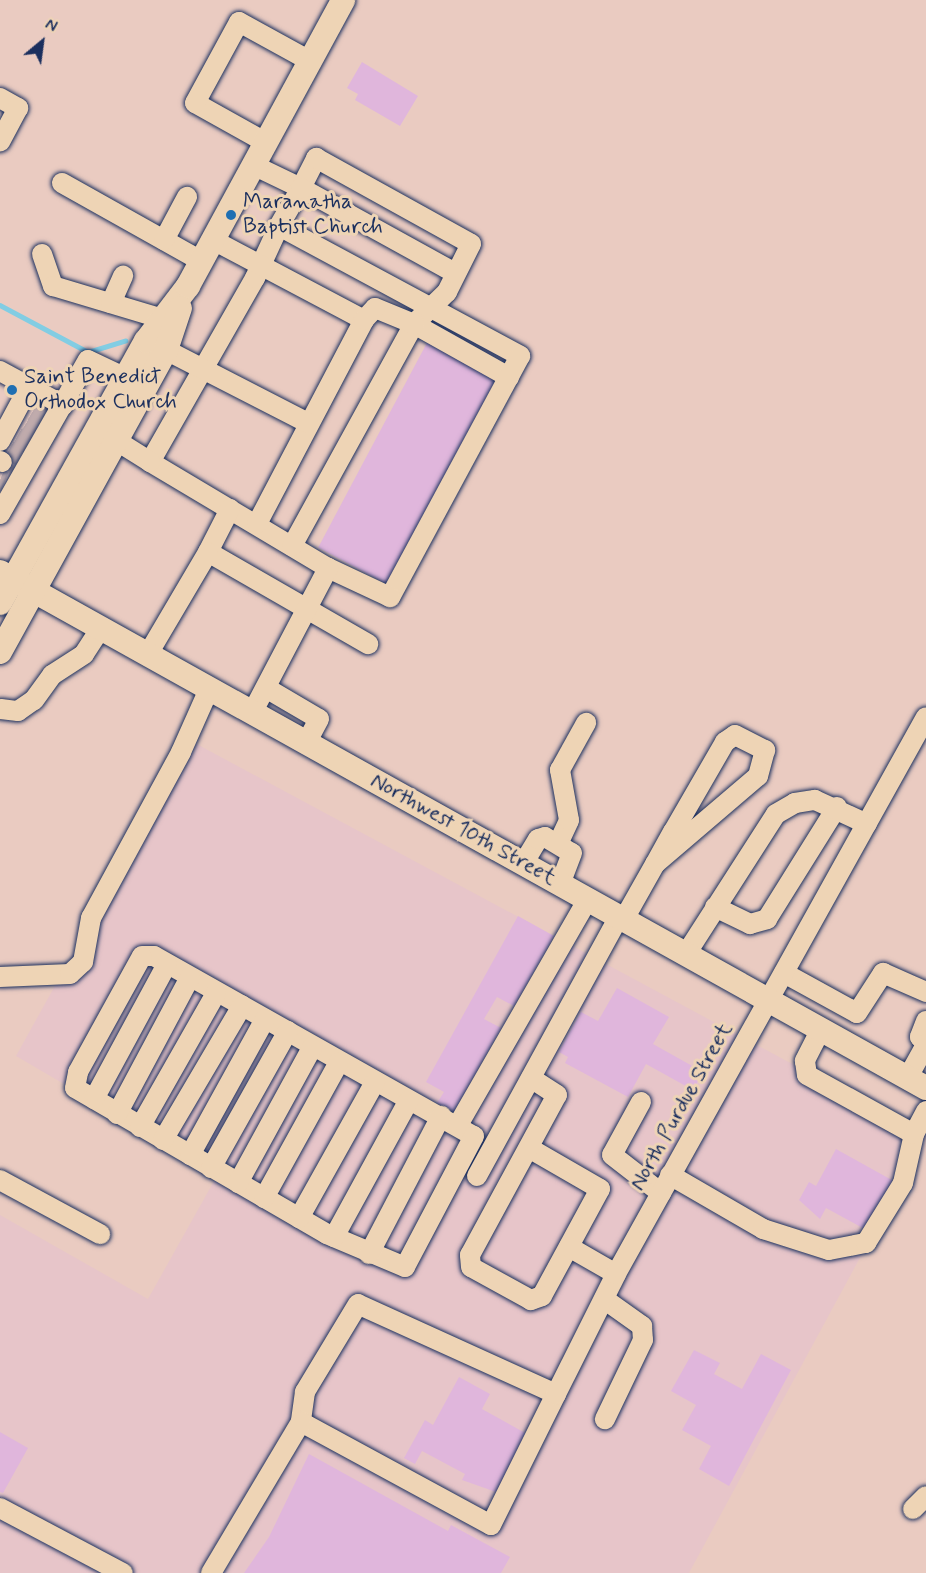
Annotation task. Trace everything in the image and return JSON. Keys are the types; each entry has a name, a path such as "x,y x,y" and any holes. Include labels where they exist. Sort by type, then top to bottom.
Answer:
{"main road":[{"path":"0,603 117,441 166,350 188,286 343,0"},
{"path":"0,652 15,581 126,378 163,319 188,286"},
{"name":"Northwest 10th Street","path":"15,581 917,1082"}],"street":[{"path":"266,142 195,103 239,22 310,61"},
{"path":"0,98 18,108 0,142"},
{"path":"150,462 261,266 279,226 316,158 363,182 471,244 447,292 414,324 292,546"},
{"path":"253,165 301,188 455,273"},
{"path":"62,183 201,261"},
{"path":"164,240 187,197"},
{"path":"117,441 328,568 390,597 520,356 279,226"},
{"path":"213,240 364,320"},
{"path":"42,254 53,286 163,319"},
{"path":"111,303 123,276"},
{"path":"257,524 364,320 375,308 414,324 509,377"},
{"path":"166,350 204,367 308,423"},
{"path":"21,444 63,405 88,360 126,378"},
{"path":"0,371 63,405"},
{"path":"0,513 21,444 29,387"},
{"path":"148,654 208,552 230,509"},
{"path":"208,552 306,611 368,644"},
{"path":"252,713 328,568"},
{"path":"0,709 18,711 34,700 52,675 84,654 101,628"},
{"path":"266,688 319,719 306,743"},
{"path":"0,977 70,974 83,962 91,918 181,752 209,689"},
{"name":"North Purdue Street","path":"301,1422 491,1525 616,1274 926,717"},
{"path":"558,844 569,820 560,770 586,723"},
{"path":"477,1176 622,918 725,742 735,735 765,750 758,776 655,864"},
{"path":"686,954 776,814 804,800 837,807 867,824"},
{"path":"716,907 750,924 767,919 837,807"},
{"path":"524,864 538,838 558,844 572,853 573,860 560,884"},
{"path":"458,1125 588,899"},
{"path":"142,956 166,964 375,1082 458,1125 474,1136 414,1255 405,1267 396,1267 299,1218 75,1088 78,1072 142,956"},
{"path":"94,1099 166,964"},
{"path":"914,1134 807,1075 805,1061 854,1012 883,972 926,992"},
{"path":"784,973 854,1012"},
{"path":"117,1114 190,977"},
{"path":"140,1127 216,993"},
{"path":"163,1140 242,1006"},
{"path":"190,1155 265,1019"},
{"path":"917,1082 926,1044 920,1037 926,1021"},
{"path":"211,1168 288,1031"},
{"path":"238,1183 313,1046"},
{"path":"264,1198 339,1062"},
{"path":"529,1148 600,1189 542,1296 531,1300 471,1268 470,1255 557,1095 531,1078"},
{"path":"299,1218 375,1082"},
{"path":"334,1237 409,1100"},
{"path":"641,1102 612,1155 661,1193"},
{"path":"670,1175 763,1229 829,1250 866,1243 879,1230 903,1183 914,1134 926,1111"},
{"path":"369,1254 441,1116"},
{"path":"0,1180 100,1234"},
{"path":"568,1247 616,1274"},
{"path":"604,1299 642,1326 643,1340 605,1419"},
{"path":"211,1573 301,1422 305,1392 358,1304 556,1394"},
{"path":"0,1508 123,1573"}],"shaded area":[{"path":"191,741 926,1136 689,1573 0,1573 0,1215 148,1299 218,1174 16,1056"}],"building":[{"path":"362,62 418,96 400,126 355,100 358,94 347,88"},
{"path":"429,339 501,377 390,585 318,547"},
{"path":"518,916 554,936 514,1006 497,997 484,1019 501,1028 454,1112 437,1103 444,1092 426,1082"},
{"path":"617,988 669,1017 653,1044 703,1072 693,1090 646,1064 628,1097 565,1063 568,1057 559,1052 581,1012 598,1021"},
{"path":"836,1149 899,1184 872,1233 826,1208 820,1219 799,1200 809,1182 816,1186"},
{"path":"694,1350 720,1363 714,1374 742,1389 761,1354 791,1370 729,1486 699,1469 711,1446 682,1430 696,1405 671,1391"},
{"path":"459,1377 490,1394 482,1409 527,1434 496,1492 462,1480 465,1474 422,1451 415,1464 404,1458 425,1420 433,1425"},
{"path":"0,1432 28,1448 3,1493 0,1492"},
{"path":"309,1454 448,1531 451,1525 510,1557 501,1573 244,1573 269,1537"}],"waterway":[{"path":"0,305 88,352 125,341"}],"tunnel":[{"path":"33,411 43,417"},
{"path":"25,425 35,431"},
{"path":"17,437 28,443"},
{"path":"9,450 20,456"},
{"path":"0,480 5,482"}],"place":[{"name":"Maranatha Baptist Church","path":"231,215"},
{"name":"Saint Benedict Orthodox Church","path":"12,390"}]}
